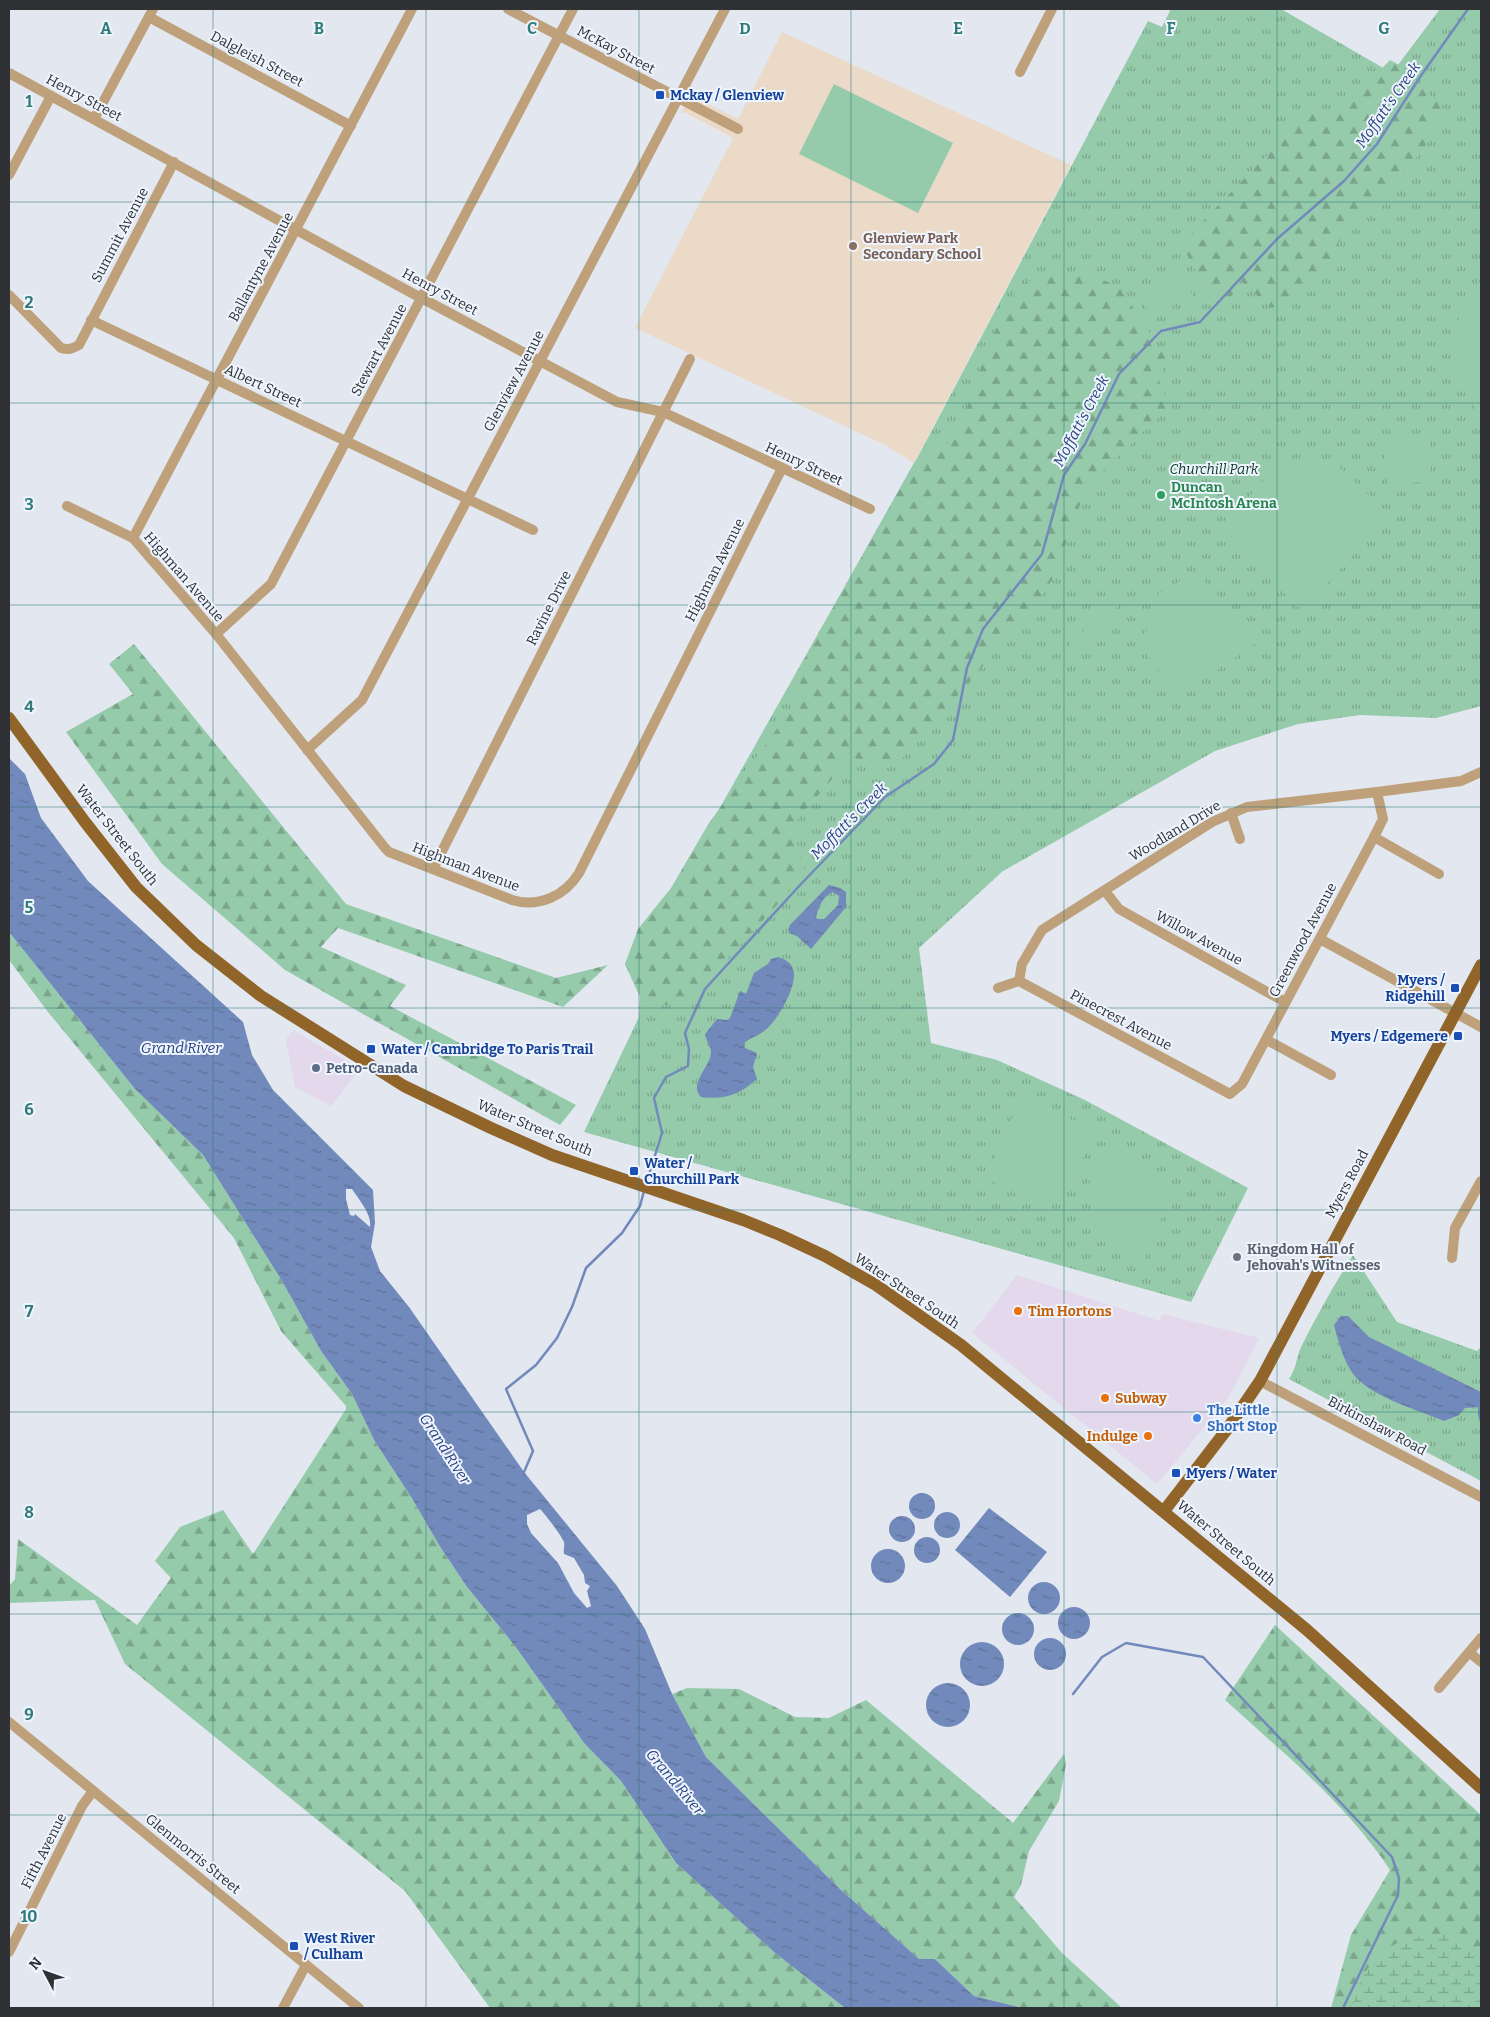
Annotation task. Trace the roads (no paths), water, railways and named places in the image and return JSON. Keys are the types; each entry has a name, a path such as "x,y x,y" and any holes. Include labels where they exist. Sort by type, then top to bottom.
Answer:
{"main road":[{"name":"Water Street South","path":"9,718 85,822 136,887 196,945 261,996 404,1086 491,1128 552,1155 780,1235 825,1256 876,1285 933,1323 1164,1511 1307,1630 1481,1788"},
{"name":"Myers Road","path":"1164,1511 1228,1428 1260,1381 1481,965"}],"street":[{"name":"Ballantyne Avenue","path":"133,538 412,9"},
{"name":"McKay Street","path":"508,9 738,130"},
{"name":"Stewart Avenue","path":"216,634 272,584 573,9"},
{"name":"Glenview Avenue","path":"307,750 362,700 725,9"},
{"path":"1020,72 1052,9"},
{"name":"Dalgleish Street","path":"151,13 351,126"},
{"path":"94,119 151,13"},
{"name":"Henry Street","path":"9,73 617,402 663,412 870,509"},
{"path":"9,175 51,96"},
{"name":"Summit Avenue","path":"91,320 174,162"},
{"path":"9,295 61,348 67,350 74,349 79,345 91,320"},
{"name":"Albert Street","path":"91,320 533,530"},
{"name":"Ravine Drive","path":"433,869 690,359"},
{"name":"Highman Avenue","path":"68,506 133,538 216,634 384,848 389,852 512,900 538,902 561,893 572,883 586,859 782,468"},
{"name":"Woodland Drive","path":"1019,982 1022,964 1042,930 1212,822 1231,813 1247,806 1461,781 1481,772"},
{"name":"Greenwood Avenue","path":"1230,1094 1242,1084 1267,1040 1285,1002 1383,819 1377,792"},
{"path":"1231,813 1240,839"},
{"path":"1374,837 1439,874"},
{"name":"Willow Avenue","path":"1105,891 1119,909 1285,1002"},
{"path":"1320,939 1481,1026"},
{"path":"998,988 1019,982"},
{"name":"Pinecrest Avenue","path":"1019,982 1230,1094"},
{"path":"1267,1040 1331,1075"},
{"path":"1452,1258 1455,1228 1481,1181"},
{"name":"Birkinshaw Road","path":"1260,1381 1481,1497"},
{"path":"1439,1688 1481,1638"},
{"path":"1470,1652 1481,1662"},
{"name":"Glenmorris Street","path":"9,1722 359,2008"},
{"name":"Fifth Avenue","path":"9,1952 82,1806 93,1791"},
{"path":"283,2008 306,1965"}],"water":[{"name":"Grand River","path":"9,758 25,774 41,818 88,881 243,1022 252,1055 273,1090 373,1190 375,1223 371,1247 380,1271 409,1307 524,1472 617,1586 645,1629 672,1694 706,1757 840,1889 919,1959 935,1959 974,1996 1023,2008 845,2008 774,1952 676,1863 621,1781 584,1743 515,1646 467,1587 374,1440 352,1394 321,1351 282,1281 203,1155 135,1089 9,932","holes":["346,1189 352,1189 364,1207 369,1217 370,1227 355,1214 354,1216 350,1215 346,1199","540,1509 564,1542 564,1554 574,1558 584,1575 585,1583 590,1586 587,1591 591,1606 587,1608 574,1593 558,1563 531,1533 527,1524 527,1515"]},
{"path":"829,885 846,892 846,907 811,949 797,936 791,934 788,930 790,925","holes":["833,892 839,896 838,905 824,919 816,918 826,896"]},
{"path":"778,957 791,964 794,976 793,984 786,1002 775,1020 764,1031 744,1043 745,1048 757,1053 753,1067 757,1079 738,1093 717,1098 701,1097 697,1087 698,1081 711,1053 705,1034 717,1019 727,1020 730,1018 740,991 746,994 754,973 768,964 771,959"},
{"path":"1341,1316 1348,1316 1369,1337 1481,1392 1481,1426 1478,1407 1465,1408 1459,1415 1444,1421 1396,1402 1361,1383 1350,1370 1339,1344 1334,1325"},
{"path":"922,1493 931,1497 935,1506 931,1515 922,1519 913,1515 909,1506 913,1497"},
{"path":"989,1508 1047,1552 1010,1597 955,1550"},
{"path":"947,1512 956,1516 960,1525 956,1534 947,1538 938,1534 934,1525 938,1516"},
{"path":"902,1516 911,1520 915,1529 911,1538 902,1542 893,1538 889,1529 893,1520"},
{"path":"927,1537 936,1541 940,1550 936,1559 927,1563 918,1559 914,1550 918,1541"},
{"path":"888,1549 895,1550 900,1554 904,1559 904,1573 900,1578 895,1582 888,1583 881,1582 876,1578 872,1573 871,1566 872,1559 876,1554 881,1550"},
{"path":"1044,1582 1056,1586 1060,1598 1056,1610 1044,1614 1032,1610 1028,1598 1032,1586"},
{"path":"1074,1607 1080,1608 1085,1612 1089,1617 1089,1629 1085,1634 1080,1638 1074,1639 1068,1638 1063,1634 1059,1629 1058,1623 1059,1617 1063,1612 1068,1608"},
{"path":"1018,1613 1024,1614 1029,1618 1033,1623 1033,1635 1029,1640 1024,1644 1018,1645 1012,1644 1007,1640 1003,1635 1002,1629 1003,1623 1007,1618 1012,1614"},
{"path":"1050,1638 1056,1639 1061,1643 1065,1648 1065,1660 1061,1665 1056,1669 1050,1670 1044,1669 1039,1665 1035,1660 1034,1654 1035,1648 1039,1643 1044,1639"},
{"path":"978,1642 986,1642 998,1648 1004,1664 998,1680 986,1686 978,1686 966,1680 960,1668 960,1660 966,1648"},
{"path":"948,1683 960,1687 966,1693 970,1705 966,1717 960,1723 948,1727 936,1723 930,1717 926,1705 930,1693 936,1687"}],"waterway":[{"name":"Moffatt's Creek","path":"646,1184 662,1133 654,1098 666,1077 688,1066 689,1049 685,1033 705,989 801,884 885,797 934,764 953,740 967,668 983,629 1042,554 1064,475 1085,444 1119,374 1161,331 1200,322 1277,239 1344,181 1377,144 1420,77 1468,9"},
{"name":"Moffatt's Creek","path":"524,1472 533,1451 506,1389 536,1365 557,1338 572,1307 586,1268 622,1233 640,1206 644,1191"},
{"path":"1073,1694 1102,1657 1126,1643 1203,1657 1392,1857 1399,1878 1398,1895 1343,2008"}],"place":[{"name":"Mckay / Glenview","path":"660,95"},
{"name":"Glenview Park Secondary School","path":"853,246"},
{"name":"Duncan McIntosh Arena","path":"1161,495"},
{"name":"Myers / Ridgehill","path":"1455,988"},
{"name":"Myers / Edgemere","path":"1458,1036"},
{"name":"Water / Cambridge To Paris Trail","path":"371,1049"},
{"name":"Petro-Canada","path":"316,1068"},
{"name":"Water / Churchill Park","path":"634,1171"},
{"name":"Kingdom Hall of Jehovah's Witnesses","path":"1237,1257"},
{"name":"Tim Hortons","path":"1018,1311"},
{"name":"Subway","path":"1105,1398"},
{"name":"The Little Short Stop","path":"1197,1418"},
{"name":"Indulge","path":"1148,1436"},
{"name":"Myers / Water","path":"1176,1473"},
{"name":"West River / Culham","path":"294,1946"}],"park label":[{"name":"Churchill Park","path":"1214,469"}]}
